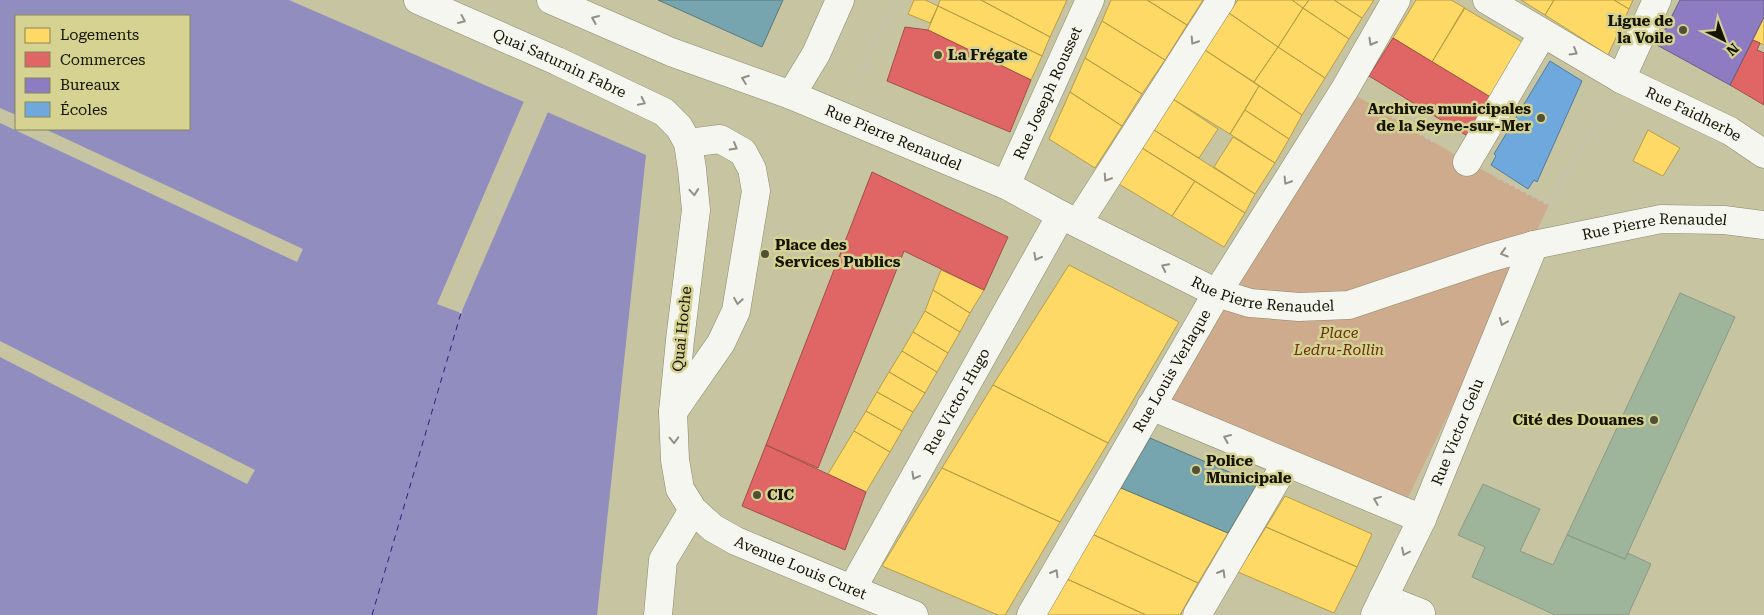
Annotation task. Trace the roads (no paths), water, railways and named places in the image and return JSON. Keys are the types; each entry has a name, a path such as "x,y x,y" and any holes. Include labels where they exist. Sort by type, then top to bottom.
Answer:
{"street":[{"name":"Quai Saturnin Fabre","path":"418,0 557,61 664,112 678,127 688,143"},
{"path":"551,0 671,52 791,95 816,54 840,0"},
{"name":"Rue Joseph Rousset","path":"1006,185 1090,0"},
{"name":"Rue Victor Hugo","path":"852,589 1070,219 1221,0"},
{"name":"Rue Louis Verlaque","path":"1031,615 1217,293 1345,89 1396,0"},
{"name":"Rue Faidherbe","path":"1487,0 1621,79 1730,131 1764,154"},
{"path":"1621,79 1657,0"},
{"path":"1468,162 1543,33"},
{"name":"Rue Pierre Renaudel","path":"791,95 1006,185 1217,293 1250,303 1299,307 1350,305 1489,258 1534,245 1661,219 1724,220 1764,225"},
{"path":"673,412 721,343 736,311 756,191 752,169 743,152 720,139 688,143"},
{"name":"Quai Hoche","path":"688,143 696,210 673,412 675,460 678,479 680,488 693,510"},
{"name":"Rue Victor Gelu","path":"1379,606 1422,519 1534,245"},
{"path":"1152,406 1422,519"},
{"path":"1198,615 1286,462"},
{"path":"658,615 663,560 693,510"},
{"name":"Avenue Louis Curet","path":"693,510 713,528 736,541 914,615"},
{"path":"1379,606 1421,613"}],"place":[{"name":"Ligue de la Voile","path":"1683,30"},
{"name":"La Frégate","path":"938,55"},
{"name":"Archives municipales de la Seyne-sur-Mer","path":"1541,118"},
{"name":"Place des Services Publics","path":"765,254"},
{"name":"Cité des Douanes","path":"1654,420"},
{"name":"Police Municipale","path":"1196,470"},
{"name":"CIC","path":"757,495"}],"park label":[{"name":"Place Ledru-Rollin","path":"1339,342"}]}
